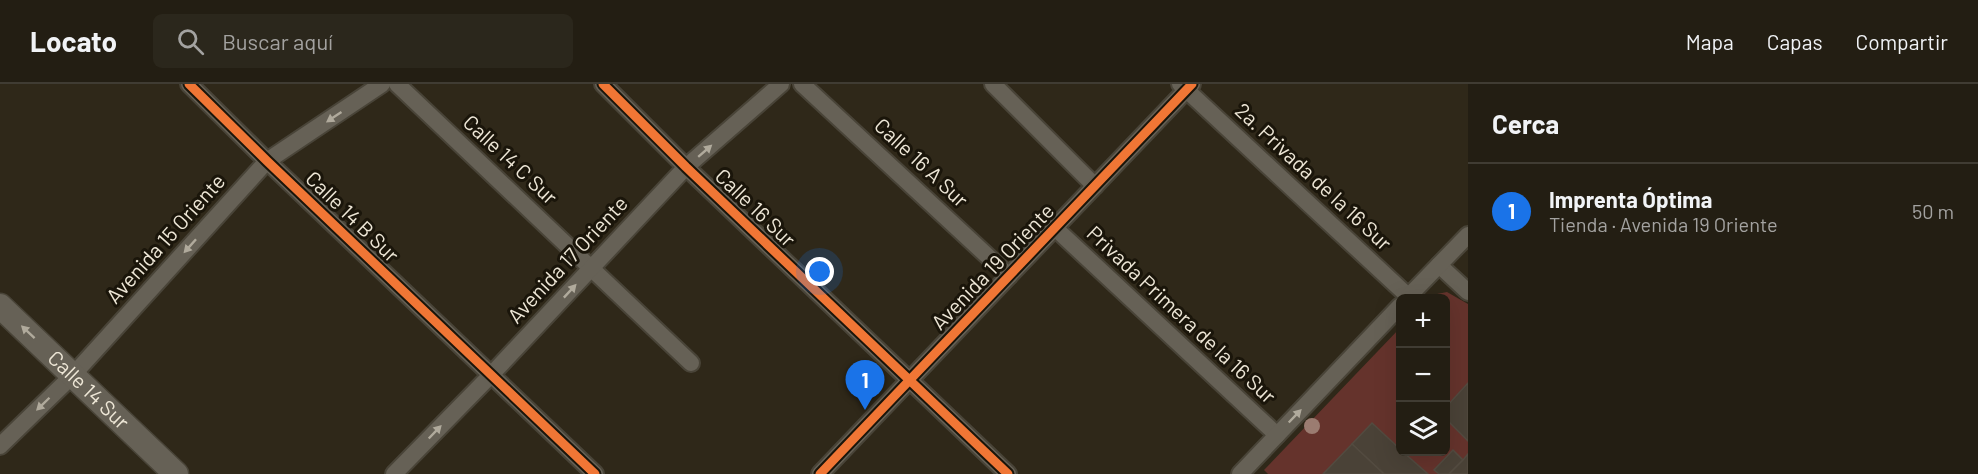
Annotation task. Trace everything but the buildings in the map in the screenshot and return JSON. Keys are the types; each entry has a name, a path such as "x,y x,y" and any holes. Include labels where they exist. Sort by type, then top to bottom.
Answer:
{"main road":[{"name":"Calle 14 Sur","path":"0,306 176,474"}],"street":[{"name":"Calle 14 B Sur","path":"189,84 595,474"},
{"name":"Avenida 15 Oriente","path":"0,446 73,375 267,161 382,84"},
{"name":"Calle 14 C Sur","path":"397,84 691,363"},
{"name":"Calle 16 Sur","path":"603,84 686,167 1008,474"},
{"name":"Avenida 17 Oriente","path":"395,474 686,167 781,84"},
{"name":"Calle 16 A Sur","path":"802,84 1009,276"},
{"path":"993,84 1095,186"},
{"name":"Avenida 19 Oriente","path":"820,474 1095,186 1186,86"},
{"name":"2a. Privada de la 16 Sur","path":"1186,86 1400,294"},
{"name":"Privada Primera de la 16 Sur","path":"1055,228 1277,435"},
{"path":"1412,294 1468,235"},
{"path":"1439,265 1468,292"},
{"path":"1240,474 1396,310"}],"shaded area":[{"path":"1447,292 1468,304 1468,383 1450,403 1450,294 1437,294"},
{"path":"1396,332 1396,445 1372,423 1323,474 1268,474 1264,470"},
{"path":"1450,423 1468,441 1468,454 1463,460 1453,451 1450,454"},
{"path":"1408,456 1448,456 1435,469 1439,474 1428,474"}],"cycle path":[{"path":"189,84 595,474"},
{"path":"603,84 686,167 1008,474"},
{"path":"820,474 1192,84"}],"place":[{"name":"Imprenta Óptima","path":"865,410"}]}
